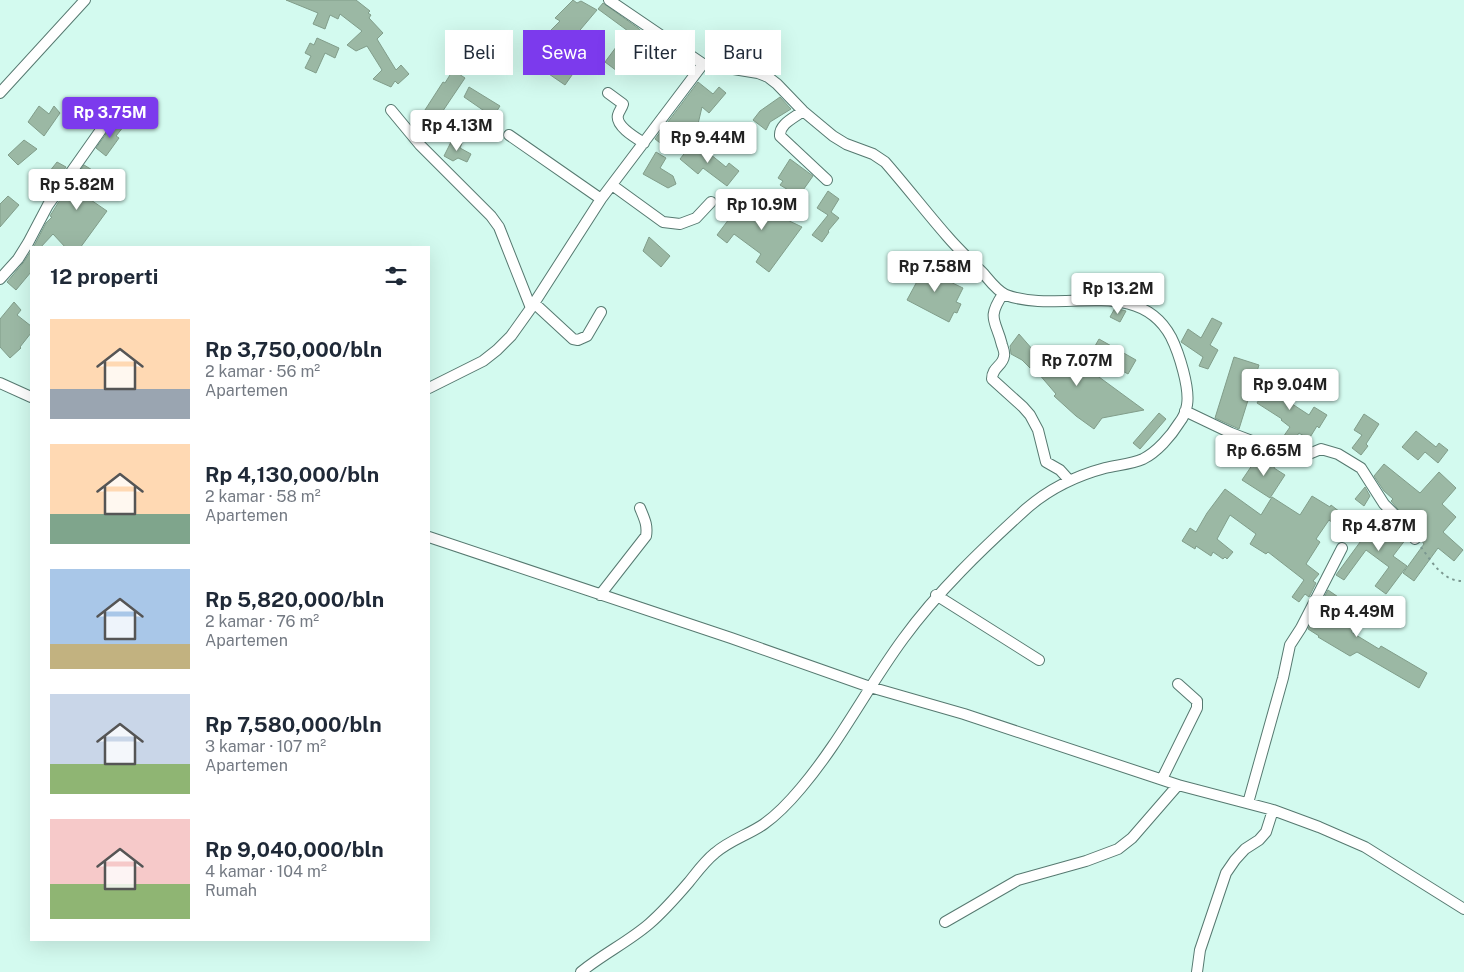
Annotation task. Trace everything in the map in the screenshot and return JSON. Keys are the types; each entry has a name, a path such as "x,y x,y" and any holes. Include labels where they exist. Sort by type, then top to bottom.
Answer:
{"street":[{"path":"0,93 85,0"},
{"path":"581,972 650,923 667,907 712,855 738,836 766,823 780,810 801,788 842,734 870,687 936,596 1026,509 1049,491 1070,480 1090,472 1143,459 1156,450 1172,432 1188,403 1183,367 1164,324 1151,313 1140,307 1123,302 1104,300 1035,300 1003,294 947,236 885,162 873,154 846,144 803,111 777,84 768,78 758,73 703,64 609,0"},
{"path":"430,388 483,361 511,336 601,199 703,64"},
{"path":"608,93 623,104 618,116 621,126 644,144"},
{"path":"392,110 420,145 491,216 499,227 533,305 573,339 578,340 587,336 601,312"},
{"path":"803,111 784,125 780,131 780,136 827,180"},
{"path":"0,279 18,258 48,204 110,117"},
{"path":"509,135 601,199"},
{"path":"612,185 663,222 680,224 696,218 711,202"},
{"path":"1003,294 995,305 993,320 1004,356 1001,363 995,369 992,379 1017,401 1030,416 1038,430 1046,462 1060,470 1070,480"},
{"path":"0,383 30,397"},
{"path":"1185,411 1231,433 1270,448 1297,454 1309,454 1322,449 1338,454 1361,468 1384,504 1415,539"},
{"path":"600,595 646,536 648,529 640,508"},
{"path":"430,538 730,638 870,687 964,714 1178,785 1273,810 1365,847 1464,909"},
{"path":"1248,804 1283,678 1290,645 1301,628 1342,548"},
{"path":"936,596 1039,660"},
{"path":"1162,779 1198,708 1197,701 1178,684"},
{"path":"945,922 1018,880 1086,861 1118,849 1132,838 1178,785"},
{"path":"1197,972 1200,950 1226,873 1245,849 1259,840 1266,832 1273,810"}],"path":[{"path":"1415,539 1435,566 1447,578 1464,581"}],"building":[{"path":"286,0 356,0 370,11 368,13 371,15 369,18 383,33 377,39 396,70 401,65 409,74 398,84 395,81 391,87 373,79 382,70 367,46 356,51 347,45 362,31 340,14 338,19 330,15 325,29 313,24 318,13"},
{"path":"573,0 577,3 581,1 597,10 580,30 551,30 560,21 555,18"},
{"path":"603,3 640,30 627,30 598,9"},
{"path":"317,38 339,48 335,58 325,53 316,73 305,68 311,56 305,53 310,43 314,45"},
{"path":"615,49 615,70 605,62"},
{"path":"450,75 460,75 465,78 424,139 414,127 443,82 445,83"},
{"path":"550,75 572,75 565,85"},
{"path":"698,82 713,94 719,87 726,93 709,113 702,107 698,124 689,131 680,124 664,146 655,139"},
{"path":"469,87 500,106 493,117 464,97"},
{"path":"780,97 791,109 770,122 766,130 753,120 760,111"},
{"path":"39,106 49,114 54,106 60,113 44,136 28,122"},
{"path":"116,120 124,126 116,136 119,138 106,156 96,148"},
{"path":"453,138 462,143 460,148 471,154 467,162 458,158 453,161 444,156"},
{"path":"24,140 37,149 18,165 8,155"},
{"path":"694,141 726,167 729,163 739,171 727,186 703,168 698,174 680,159"},
{"path":"656,152 666,158 660,168 673,176 676,184 668,188 643,174"},
{"path":"790,159 813,176 801,193 797,191 795,194 780,185 783,181 778,178"},
{"path":"57,162 66,167 47,194 38,186"},
{"path":"84,165 112,182 114,177 123,181 117,193 98,184 88,198 107,211 81,246 64,246 53,234 42,246 34,246 46,223 52,217 50,216"},
{"path":"828,191 839,199 831,212 839,218 822,242 812,235 828,215 817,208"},
{"path":"780,193 789,204 781,217 802,227 769,272 756,262 761,254 734,234 727,243 717,235 744,199 767,216"},
{"path":"8,196 19,205 0,227 0,204"},
{"path":"649,237 670,256 661,267 643,251"},
{"path":"30,252 30,273 16,290 7,282"},
{"path":"919,260 945,275 944,279 963,288 956,302 961,304 957,313 954,312 949,322 907,300 921,274 913,270"},
{"path":"14,302 21,310 17,315 30,325 30,334 21,348 10,358 0,347 0,319"},
{"path":"1115,308 1126,311 1120,322 1110,317"},
{"path":"1212,318 1222,323 1210,345 1218,350 1208,369 1199,366 1203,357 1181,342 1188,329 1201,338"},
{"path":"1019,334 1047,366 1048,364 1051,367 1059,354 1078,365 1084,366 1144,410 1102,418 1094,429 1054,396 1056,394 1032,366 1030,368 1022,360 1011,354 1010,346"},
{"path":"1099,339 1136,360 1128,374 1091,353"},
{"path":"1234,357 1259,365 1239,429 1215,418"},
{"path":"1275,373 1289,382 1280,396 1309,415 1314,407 1327,415 1309,439 1299,433 1290,445 1281,440 1290,427 1282,419 1257,403"},
{"path":"1159,413 1166,419 1140,449 1133,443"},
{"path":"1364,414 1379,424 1366,444 1368,446 1361,455 1352,448 1362,435 1354,430"},
{"path":"1416,431 1436,447 1439,443 1448,450 1438,463 1425,452 1418,460 1402,447"},
{"path":"1259,455 1285,475 1270,498 1242,480"},
{"path":"1384,464 1420,493 1439,472 1456,488 1442,504 1456,517 1443,532 1463,550 1454,561 1438,548 1414,581 1403,573 1424,544 1420,535 1391,501 1393,499 1384,491 1374,476"},
{"path":"1365,487 1370,496 1364,506 1355,499"},
{"path":"1225,489 1261,515 1272,497 1300,515 1312,496 1330,507 1331,505 1353,522 1346,533 1329,520 1316,539 1320,542 1306,564 1319,574 1313,581 1316,583 1309,597 1305,594 1299,602 1292,597 1304,580 1268,552 1266,554 1250,544 1256,534 1230,515 1217,539 1233,552 1227,559 1225,557 1223,559 1213,552 1211,556 1196,546 1195,549 1182,541 1190,528 1196,532 1207,513"},
{"path":"1382,512 1406,539 1393,556 1407,566 1386,594 1375,586 1389,567 1366,550 1344,580 1336,575"},
{"path":"1328,590 1363,614 1351,632 1379,649 1381,646 1427,673 1419,688 1357,652 1350,656 1308,629"}]}
